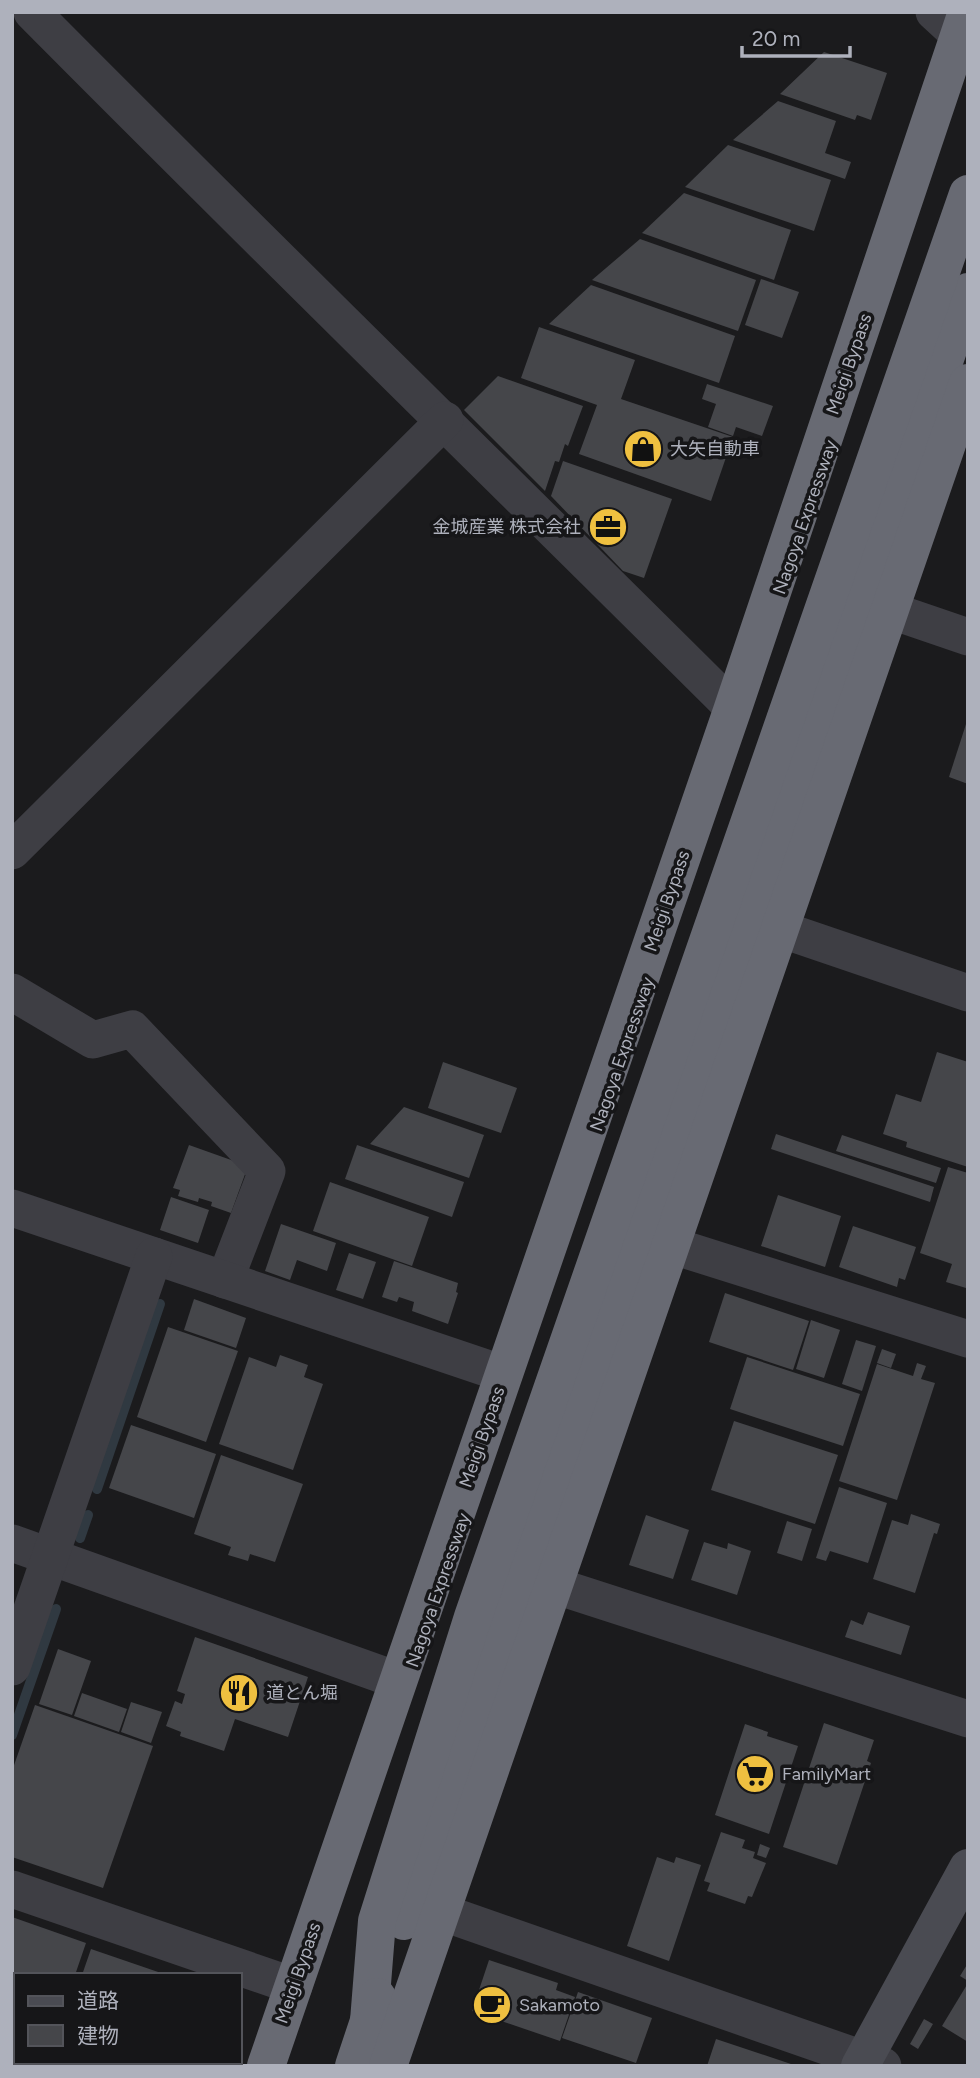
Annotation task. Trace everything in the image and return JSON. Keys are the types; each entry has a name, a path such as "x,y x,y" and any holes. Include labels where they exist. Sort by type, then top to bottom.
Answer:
{"highway":[{"name":"Meigi Bypass","path":"266,2066 733,708 957,25"},
{"name":"Nagoya Expressway","path":"275,2066 957,25"},
{"path":"369,2021 377,1922 473,1617 968,194"},
{"path":"354,2066 968,292"},
{"path":"388,2066 968,383"},
{"path":"275,2066 294,1986"}],"street":[{"path":"32,12 304,286 445,420 733,708"},
{"path":"12,851 445,420"},
{"path":"889,610 968,636"},
{"path":"780,929 968,993"},
{"path":"12,992 93,1040 132,1029 267,1171 225,1280"},
{"path":"12,1208 504,1374"},
{"path":"670,1245 968,1339"},
{"path":"12,1667 154,1256"},
{"path":"12,1543 397,1680"},
{"path":"553,1585 968,1719"},
{"path":"441,1912 869,2063 968,1868"},
{"path":"12,1889 294,1986"}],"building":[{"path":"824,52 887,73 871,120 857,115 855,120 780,94"},
{"path":"778,101 836,121 825,153 851,162 845,179 733,140"},
{"path":"728,145 831,180 814,231 685,187"},
{"path":"684,193 791,230 774,280 642,233"},
{"path":"640,239 756,280 738,331 592,280"},
{"path":"761,279 799,292 782,338 745,325"},
{"path":"591,285 735,336 719,383 549,324"},
{"path":"539,327 635,360 621,399 733,437 711,501 579,454 597,405 521,378"},
{"path":"498,376 583,406 568,446 565,444 559,462 555,461 545,491 464,410"},
{"path":"707,384 773,406 762,436 736,427 733,436 708,427 716,404 702,399"},
{"path":"563,461 672,499 644,578 623,571 551,496"},
{"path":"968,721 968,784 949,777"},
{"path":"937,1052 968,1062 968,1167 906,1147 907,1142 883,1134 896,1094 921,1102"},
{"path":"443,1062 517,1088 501,1133 428,1108"},
{"path":"404,1107 484,1135 469,1178 370,1144"},
{"path":"776,1134 934,1187 930,1202 771,1149"},
{"path":"842,1135 941,1168 936,1183 836,1151"},
{"path":"189,1145 248,1166 231,1213 211,1206 212,1202 199,1198 198,1202 178,1196 180,1190 173,1188"},
{"path":"357,1145 464,1182 452,1217 345,1179"},
{"path":"948,1167 968,1173 966,1288 946,1282 952,1264 920,1253"},
{"path":"330,1182 429,1217 412,1266 313,1231"},
{"path":"778,1195 841,1216 825,1267 761,1246"},
{"path":"171,1197 209,1210 198,1243 160,1230"},
{"path":"281,1224 336,1243 327,1271 297,1260 290,1280 265,1271"},
{"path":"853,1226 916,1247 905,1280 899,1278 897,1287 839,1267"},
{"path":"349,1253 376,1262 363,1299 336,1290"},
{"path":"394,1261 458,1283 458,1293 448,1324 412,1311 414,1302 399,1297 397,1302 382,1297"},
{"path":"725,1293 809,1321 793,1370 709,1342"},
{"path":"194,1299 246,1318 236,1348 184,1330"},
{"path":"811,1320 840,1330 824,1378 796,1369"},
{"path":"168,1327 238,1351 206,1442 137,1417"},
{"path":"856,1340 876,1346 862,1391 842,1384"},
{"path":"882,1349 896,1354 891,1368 877,1363"},
{"path":"280,1355 308,1365 304,1377 323,1384 293,1470 219,1444 249,1357 276,1367"},
{"path":"747,1357 860,1394 843,1446 730,1409"},
{"path":"917,1363 926,1366 921,1379 935,1383 897,1500 839,1481 877,1364 913,1376"},
{"path":"734,1421 838,1455 815,1524 711,1490"},
{"path":"131,1425 216,1454 194,1518 109,1488"},
{"path":"221,1455 303,1484 275,1562 250,1554 248,1561 228,1555 231,1547 194,1534"},
{"path":"839,1487 887,1503 868,1563 830,1551 826,1561 816,1558"},
{"path":"911,1514 940,1524 937,1534 934,1533 915,1593 873,1579 892,1520 908,1525"},
{"path":"646,1515 689,1530 673,1579 629,1565"},
{"path":"787,1521 812,1529 802,1561 777,1553"},
{"path":"704,1542 727,1549 728,1543 751,1551 737,1595 691,1580"},
{"path":"868,1612 910,1626 901,1655 845,1637 851,1620 863,1625"},
{"path":"195,1637 308,1677 288,1737 235,1719 224,1751 180,1736 181,1732 166,1726 175,1701 182,1704 185,1694 177,1691"},
{"path":"58,1649 91,1661 72,1715 39,1704"},
{"path":"82,1693 127,1709 119,1732 74,1716"},
{"path":"131,1702 162,1712 151,1743 121,1732"},
{"path":"35,1705 153,1746 103,1888 12,1857 12,1771"},
{"path":"824,1723 874,1740 867,1761 871,1763 837,1865 783,1847"},
{"path":"745,1724 768,1732 767,1736 798,1746 769,1834 715,1815"},
{"path":"721,1832 745,1840 742,1848 755,1852 753,1858 766,1863 752,1897 748,1896 745,1904 707,1891 710,1883 704,1881"},
{"path":"760,1844 770,1848 766,1858 757,1855"},
{"path":"657,1857 674,1863 676,1857 701,1865 669,1961 627,1946"},
{"path":"12,1917 86,1943 76,1973 14,1973 14,2064 44,2064 12,2066"},
{"path":"91,1949 161,1973 83,1973"},
{"path":"489,1960 558,1983 556,1990 575,1997 560,2041 472,2011"},
{"path":"968,1963 968,1981 960,1976"},
{"path":"968,1983 968,2042 942,2026"},
{"path":"578,1992 652,2018 636,2063 562,2038"},
{"path":"924,2019 933,2024 918,2049 910,2044"},
{"path":"716,2039 794,2065 794,2066 707,2066"},
{"path":"52,2064 154,2064 153,2066"}],"waterway":[{"path":"97,1489 160,1304"},
{"path":"80,1538 88,1515"},
{"path":"12,1735 56,1609"}],"place":[{"name":"大矢自動車","path":"643,449"},
{"name":"金城産業 株式会社","path":"608,527"},
{"name":"道とん堀","path":"239,1693"},
{"name":"FamilyMart","path":"755,1774"},
{"name":"Sakamoto","path":"492,2005"}]}
